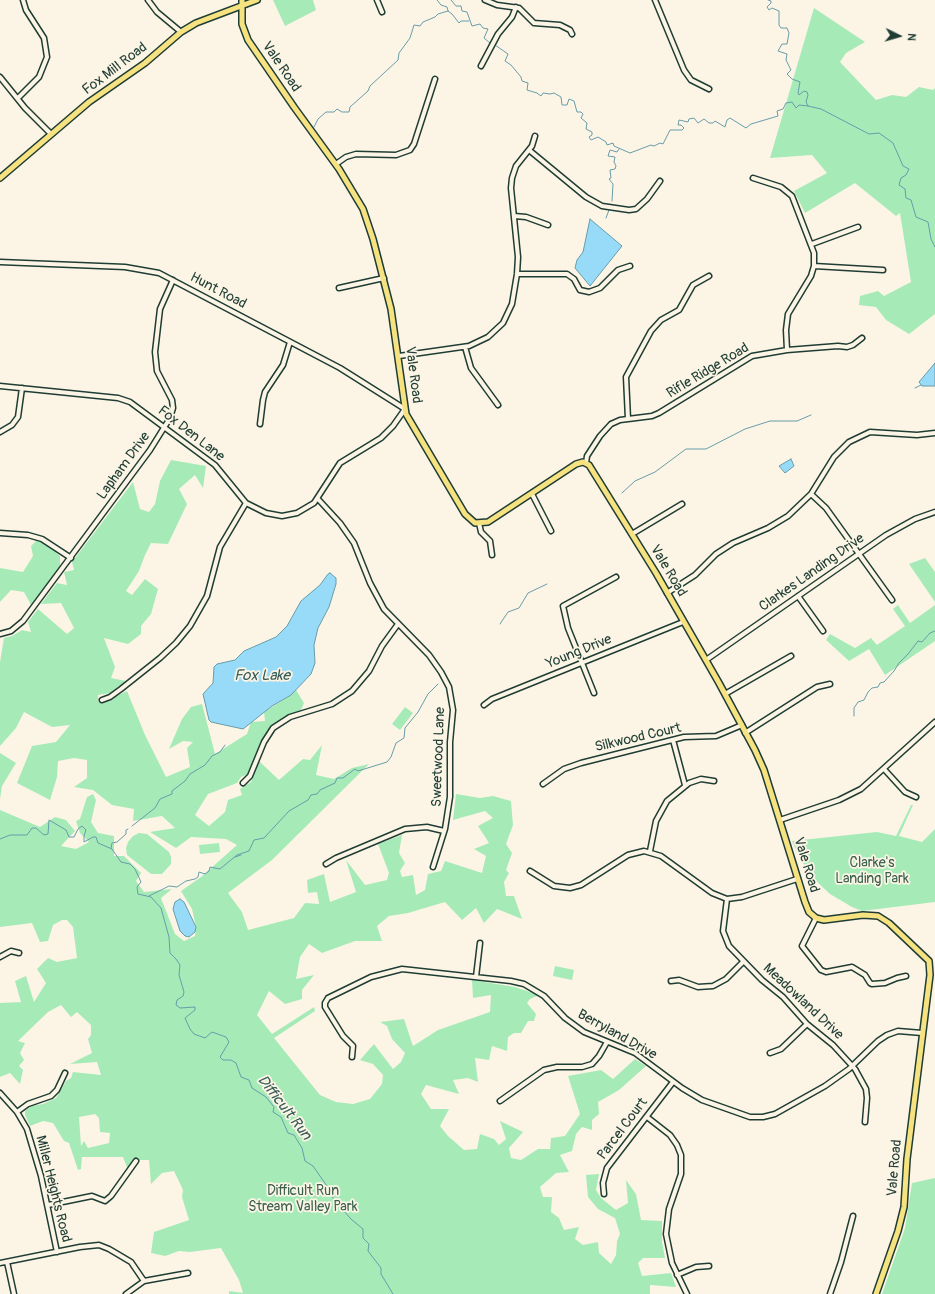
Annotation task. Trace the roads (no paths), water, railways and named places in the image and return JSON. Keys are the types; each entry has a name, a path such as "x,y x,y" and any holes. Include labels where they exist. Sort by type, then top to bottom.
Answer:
{"main road":[{"name":"Vale Road","path":"242,0 242,24 248,40 336,164 363,209 374,239 384,278 399,356 405,409 465,514 471,521 478,524"},
{"name":"Fox Mill Road","path":"0,178 89,102 145,62 181,32 196,23 257,0"},
{"name":"Vale Road","path":"586,463 596,473 706,660 742,725 764,770 807,908 816,918"},
{"path":"478,524 488,522 576,464 586,463"},
{"path":"816,918 828,920 863,915 878,916 889,923 928,958 931,965 935,960"},
{"name":"Vale Road","path":"876,1294 903,1215 907,1160 931,965"}],"street":[{"path":"18,98 39,77 47,57 44,38 26,10 23,0"},
{"path":"148,0 157,12 181,32"},
{"path":"377,0 382,12"},
{"path":"486,0 497,5 516,7 521,9 527,18 534,23 560,25 570,30 572,34"},
{"path":"655,0 684,70 691,80 709,89"},
{"path":"481,66 498,34 512,17 516,7"},
{"path":"0,77 25,108 51,134"},
{"path":"336,164 346,157 356,154 396,155 410,150 414,144 435,79"},
{"path":"399,356 465,347 488,337 503,323 512,304 517,274 518,257 512,178 516,166 529,150 535,136"},
{"path":"529,150 586,197 602,206 629,210 636,209 647,199 660,181"},
{"path":"753,178 781,187 789,192 795,200 812,244 814,266 809,280 788,314 786,330 787,350"},
{"path":"514,216 526,217 548,225"},
{"path":"812,244 858,228"},
{"name":"Hunt Road","path":"0,262 138,268 155,272 340,368 405,409"},
{"path":"517,274 567,274 574,279 580,290 589,292 600,288 618,270 630,266"},
{"path":"814,266 883,270"},
{"path":"628,419 626,377 651,330 661,320 679,310 693,285 709,276"},
{"path":"339,288 384,278"},
{"name":"Lapham Drive","path":"0,634 11,631 20,625 71,558 166,427 172,412 172,400 157,371 155,352 160,309 173,280"},
{"name":"Rifle Ridge Road","path":"586,463 587,456 607,428 615,422 652,416 660,413 752,356 787,350 838,346 847,347 853,345 862,338"},
{"path":"260,424 262,402 265,392 283,365 290,342"},
{"path":"465,347 471,368 498,405"},
{"name":"Fox Den Lane","path":"0,386 124,399 136,405 215,465 246,503 266,513 286,516 305,509 318,499 332,473 340,463 381,438 393,426 405,409"},
{"path":"0,432 12,425 18,417 22,388"},
{"path":"667,593 695,575 716,554 733,543 768,528 788,516 811,494 834,457 849,442 870,432 935,433"},
{"path":"532,494 551,531"},
{"path":"811,494 826,508 892,600"},
{"name":"Sweetwood Lane","path":"318,499 340,523 354,543 374,593 398,624 430,655 444,676 450,694 453,710 450,742 452,777 444,831 433,867"},
{"path":"102,700 110,697 139,675 169,650 188,630 207,596 220,547 246,503"},
{"path":"632,534 682,504"},
{"name":"Clarkes Landing Drive","path":"706,660 903,525 935,512"},
{"path":"478,524 481,532 490,541 492,555"},
{"path":"0,533 28,535 42,539 71,558"},
{"path":"594,693 568,628 563,606 616,577"},
{"path":"798,596 823,631"},
{"name":"Young Drive","path":"484,706 492,699 683,622"},
{"path":"243,784 250,776 264,742 274,728 290,718 332,704 352,691 368,671 380,648 398,624"},
{"path":"725,694 791,656"},
{"path":"745,733 816,687 830,684"},
{"path":"780,820 847,797 864,786 884,769 935,722"},
{"name":"Silkwood Court","path":"543,784 550,778 571,766 673,740 691,737 716,736 742,725"},
{"path":"673,740 685,785"},
{"path":"884,769 905,792 916,797"},
{"path":"650,851 658,816 667,801 685,785 701,779 714,781"},
{"path":"326,864 340,856 405,829 426,827 444,831"},
{"path":"530,871 554,886 570,888 581,885 628,855 650,851 666,859 712,893 727,899 742,897 797,878"},
{"name":"Meadowland Drive","path":"727,899 723,926 724,936 728,946 743,962 783,997 807,1024 833,1045 853,1066 866,1089 865,1122"},
{"path":"816,918 802,946 821,970 826,972 852,967 865,975 872,984 885,983 906,976"},
{"path":"476,977 480,943"},
{"path":"0,957 12,951 20,953"},
{"path":"671,981 680,980 698,987 713,986 726,979 743,962"},
{"name":"Berryland Drive","path":"352,1057 353,1046 343,1036 325,1007 325,1002 328,998 372,978 398,970 409,969 511,981 532,988 544,996 577,1028 635,1053 673,1082 692,1094 733,1112 760,1117 781,1111 825,1086 853,1066 878,1041 887,1035 898,1031 922,1033"},
{"path":"770,1053 782,1049 807,1024"},
{"path":"500,1101 544,1070 557,1067 582,1067 592,1064 600,1056 607,1042"},
{"path":"17,1112 28,1104 47,1098 54,1094 64,1073"},
{"name":"Parcel Court","path":"604,1194 603,1182 607,1168 673,1082"},
{"name":"Miller Heights Road","path":"0,1093 25,1123 48,1205 57,1252"},
{"path":"647,1116 670,1135 677,1145 681,1155 680,1179 666,1223 669,1253 677,1275 687,1294"},
{"path":"48,1205 92,1196 106,1201 112,1196 136,1161"},
{"path":"830,1294 841,1262 853,1216"},
{"path":"0,1263 94,1245 104,1247 131,1262 144,1280"},
{"path":"7,1262 14,1294"},
{"path":"677,1275 696,1266 709,1266"},
{"path":"126,1294 144,1280 188,1273"}],"water":[{"path":"590,219 622,246 590,286 575,268 577,260 583,252"},
{"path":"935,363 935,386 922,386 919,382"},
{"path":"791,459 794,466 785,473 779,466"},
{"name":"Fox Lake","path":"330,573 336,578 336,584 329,607 318,628 314,645 315,663 311,674 291,695 272,706 243,729 211,722 209,720 203,694 213,683 214,667 217,664 235,660 244,651 276,637 287,626 301,601 320,585"},
{"path":"180,899 184,902 196,927 195,932 189,937 185,936 180,931 173,909 175,902"}],"waterway":[{"path":"437,0 441,5 447,7 448,11 459,23 461,21 469,21"},
{"path":"451,0 456,6 461,6 462,11 467,12 472,26 480,24 483,28 488,29 484,38 490,43"},
{"path":"768,0 771,1 771,3 767,7 769,10 772,8 779,11 779,25 781,28 787,28 789,33 787,44 782,44 778,51 787,54 786,60 791,70 787,74 792,79 800,82 799,95 804,91 807,92 808,95 806,102 808,106 821,109 869,134 879,133 893,143 903,166 909,169 906,175 901,178 899,185 905,189 906,198 911,200 916,217 928,222 931,239 935,247"},
{"path":"314,127 318,119 326,112 334,112 337,109 342,112 349,112 350,107 398,60 399,53 410,38 414,25 420,26 423,22 435,17 438,14 448,11"},
{"path":"495,45 508,54 505,61 511,65 521,77 522,81 528,83 527,90 541,96 543,93 554,93 561,97 562,105 567,105 569,99 574,101 577,112 581,112 583,114 581,118 587,123 586,129 592,132 592,135 589,137 591,140 598,137 606,142 607,145 613,143 614,146 630,153 651,145 654,146 660,143 663,144 670,130 682,130 684,128 681,125 678,125 679,120 688,122 689,119 694,118 698,123 704,119 709,123 713,123 715,121 725,127 727,120 730,118 746,128 751,124 778,116 777,111 783,109 786,103 792,102 796,108 799,105 808,106"},
{"path":"612,201 613,184 609,179 611,178 610,170 615,169 616,166 614,162 615,157 608,156 610,150 617,152 619,149"},
{"path":"606,218 609,210"},
{"path":"915,388 921,385"},
{"path":"622,493 635,481 655,472 686,449 706,449 745,429 770,421 797,421 811,415"},
{"path":"500,624 508,612 519,608 528,593 547,584"},
{"path":"854,716 854,708 858,702 864,700 872,688 878,687 880,683 884,682 918,641 922,642 930,633 935,631"},
{"path":"149,896 169,886 177,887 186,881 195,879 198,877 199,872 205,874 209,871 210,867 220,869 237,855 249,851 254,840 264,838 289,811 308,800 311,795 317,794 320,790 335,783 337,778 343,778 355,769 358,771 387,762 391,757 396,743 404,738 405,728 418,712 428,694 438,684"},
{"path":"132,826 155,808 160,799 172,794 172,791 185,781 190,774 205,765 212,756 220,752 225,745"},
{"name":"Difficult Run","path":"0,839 10,835 27,835 32,828 36,828 44,835 48,834 49,820 66,830 69,837 74,837 78,829 82,826 86,830 84,842 96,837 98,843 112,849 121,862 130,864 135,869 141,882 137,887 138,894 151,897 161,908 169,937 170,953 180,965 179,975 184,992 183,996 177,1000 176,1005 180,1008 195,1007 195,1010 185,1018 190,1029 194,1034 205,1038 212,1032 226,1037 229,1042 220,1057 223,1060 231,1060 236,1063 241,1077 249,1080 252,1088 266,1097 274,1107 273,1112 281,1117 288,1133 294,1135 302,1148 305,1161 313,1166 329,1189 334,1200 351,1219 363,1229 363,1238 369,1244 368,1251 381,1268 381,1274 393,1294"},
{"path":"111,848 112,843 117,842 126,834 126,830 128,829"},
{"path":"235,857 241,855"}],"park label":[{"name":"Clarke's Landing Park","path":"872,872"},
{"name":"Difficult Run Stream Valley Park","path":"303,1200"}]}
